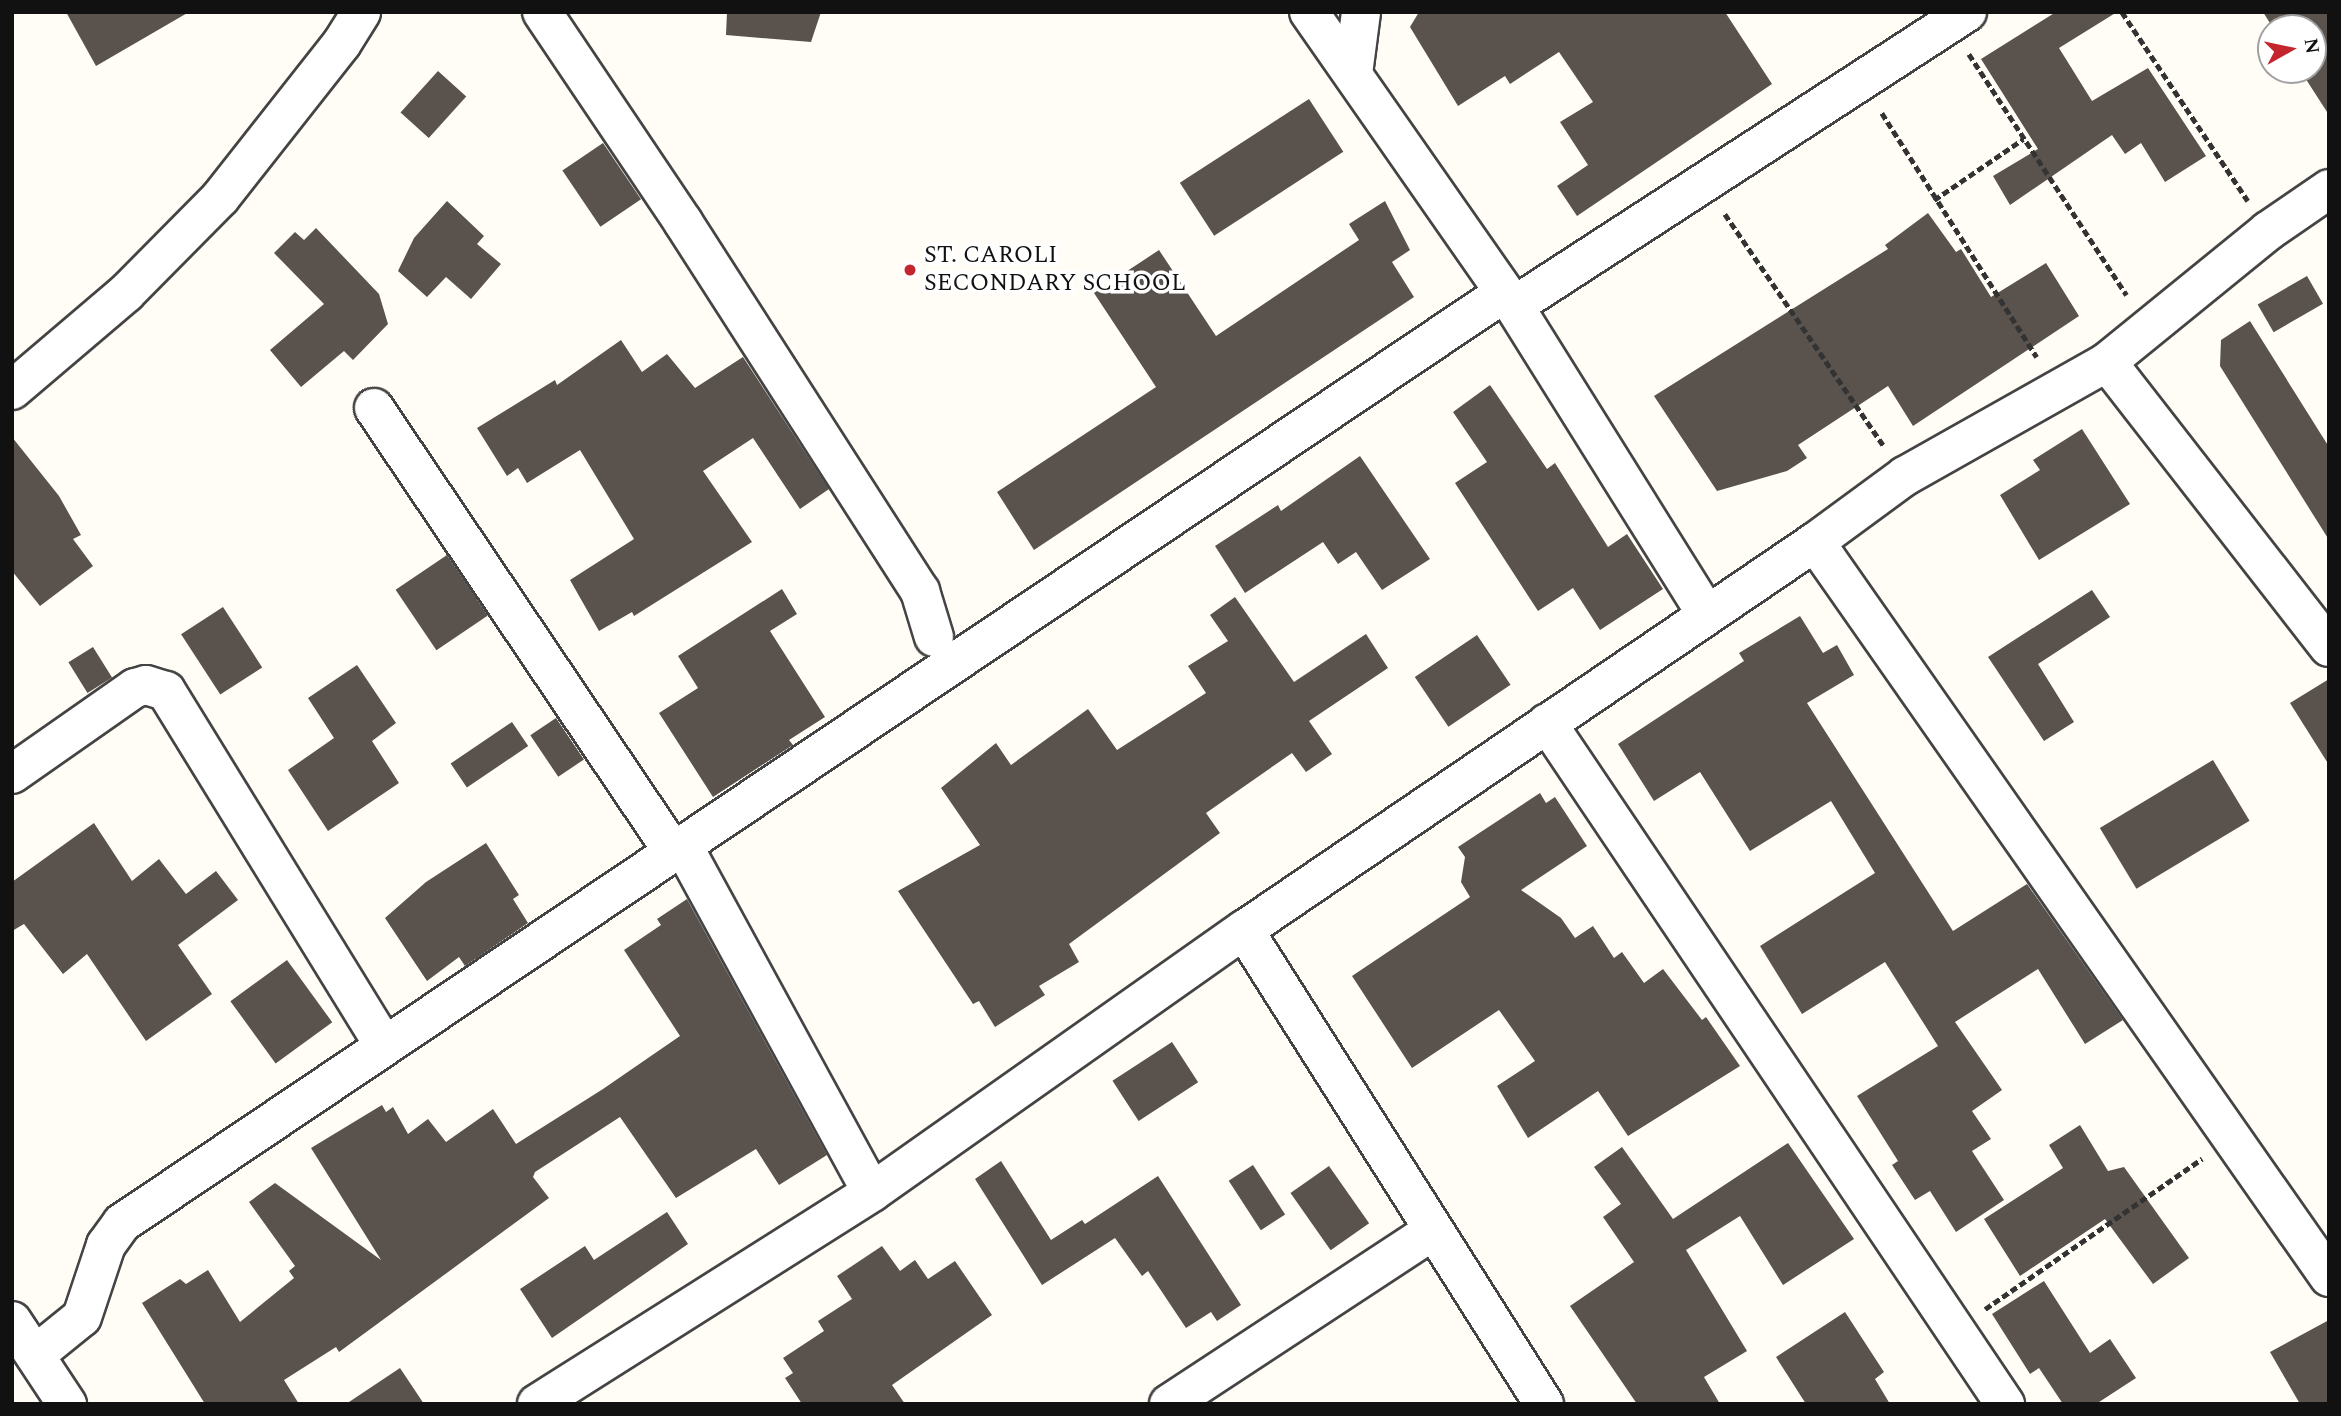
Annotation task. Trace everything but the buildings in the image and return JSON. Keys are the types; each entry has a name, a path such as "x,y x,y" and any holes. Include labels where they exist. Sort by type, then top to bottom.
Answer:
{"street":[{"path":"12,390 126,293 220,198 342,43 361,12"},
{"path":"541,12 683,222 920,591 933,637"},
{"path":"1309,12 1509,299 1706,613"},
{"path":"1353,74 1361,12"},
{"path":"35,1355 82,1317 106,1245 122,1223 677,847 1509,299 1705,184 1864,83 1959,18"},
{"path":"537,1404 872,1192 1244,930 1706,613 1815,542 1905,476 2107,362 2268,231 2329,189"},
{"path":"2107,362 2323,629"},
{"path":"374,408 677,847 872,1192"},
{"path":"1815,542 2329,1278"},
{"path":"12,774 135,688 146,685 166,691 384,1045"},
{"path":"1546,723 2005,1404"},
{"path":"1244,930 1432,1231 1544,1404"},
{"path":"1169,1404 1432,1231"},
{"path":"12,1321 67,1404"}],"path":[{"path":"2122,12 2268,231"},
{"path":"1959,18 2023,139 2148,326"},
{"path":"1864,83 1934,200 2058,389"},
{"path":"1934,200 2023,139"},
{"path":"1705,184 1905,476"},
{"path":"1955,1330 2231,1138"}],"place":[{"name":"ST. CAROLI SECONDARY SCHOOL","path":"910,270"}]}
